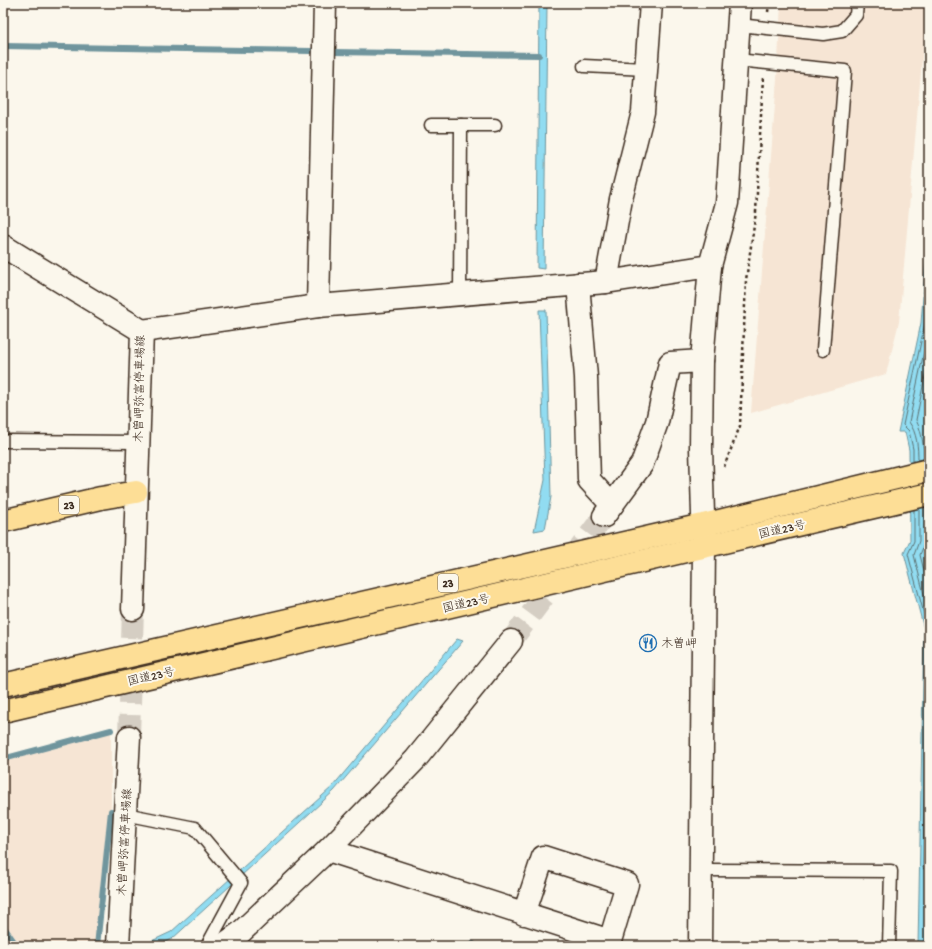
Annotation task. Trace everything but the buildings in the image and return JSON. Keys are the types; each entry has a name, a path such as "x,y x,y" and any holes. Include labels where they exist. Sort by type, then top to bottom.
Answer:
{"highway":[{"name":"国道23号","path":"3,685 703,525 929,470"},
{"name":"23","path":"3,521 101,498 136,492"},
{"name":"国道23号","path":"3,710 929,494"},
{"name":"23","path":"3,677 60,671"},
{"name":"23","path":"3,726 43,715 110,686"}],"street":[{"path":"318,306 325,3"},
{"path":"606,282 621,200 643,112 651,3"},
{"path":"700,946 702,870 704,547 701,448 702,362 710,266 727,203 740,3"},
{"name":"木曽岬弥富停車場線","path":"3,246 142,331 133,608"},
{"path":"142,331 318,306 606,282 710,266"},
{"path":"578,284 586,377 589,480 607,511 642,464 658,422 670,363 702,362"},
{"path":"222,946 240,933 328,850 415,760 511,641"},
{"name":"木曽岬弥富停車場線","path":"118,946 129,737"},
{"path":"328,850 524,914 610,941 626,884 543,857 524,914"}],"lane":[{"path":"738,25 823,34 842,31 856,15 857,3"},
{"path":"737,60 845,71 823,350"},
{"path":"584,66 646,69"},
{"path":"431,125 495,125"},
{"path":"460,294 461,125"},
{"path":"3,440 138,442"},
{"path":"125,814 195,828 240,881 241,883 208,946"},
{"path":"702,870 891,871 889,946"}],"path":[{"path":"767,28 769,3"},
{"path":"724,467 740,426 746,280 756,212 764,63"}],"shaded area":[{"path":"781,3 927,3 899,322 886,374 751,413 777,79"},
{"path":"111,730 111,811 97,946 17,946 3,926 3,759"}],"water":[{"path":"539,3 547,3 544,269 537,268"},
{"path":"929,219 929,763 926,946 918,946 924,629 904,553 910,540 909,450 905,432 898,432 921,323"},
{"path":"539,310 546,310 551,497 545,529 534,531 545,480"},
{"path":"457,639 463,641 334,791 172,939 156,946 141,946 171,932 332,787"}],"waterway":[{"path":"3,46 311,51"},
{"path":"333,52 539,55"},
{"path":"3,759 111,730"},
{"path":"97,946 111,811"},
{"path":"3,926 17,946"}],"tunnel":[{"path":"511,641 603,517"},
{"path":"129,737 133,609"}],"place":[{"name":"木曽岬","path":"648,643"}]}
